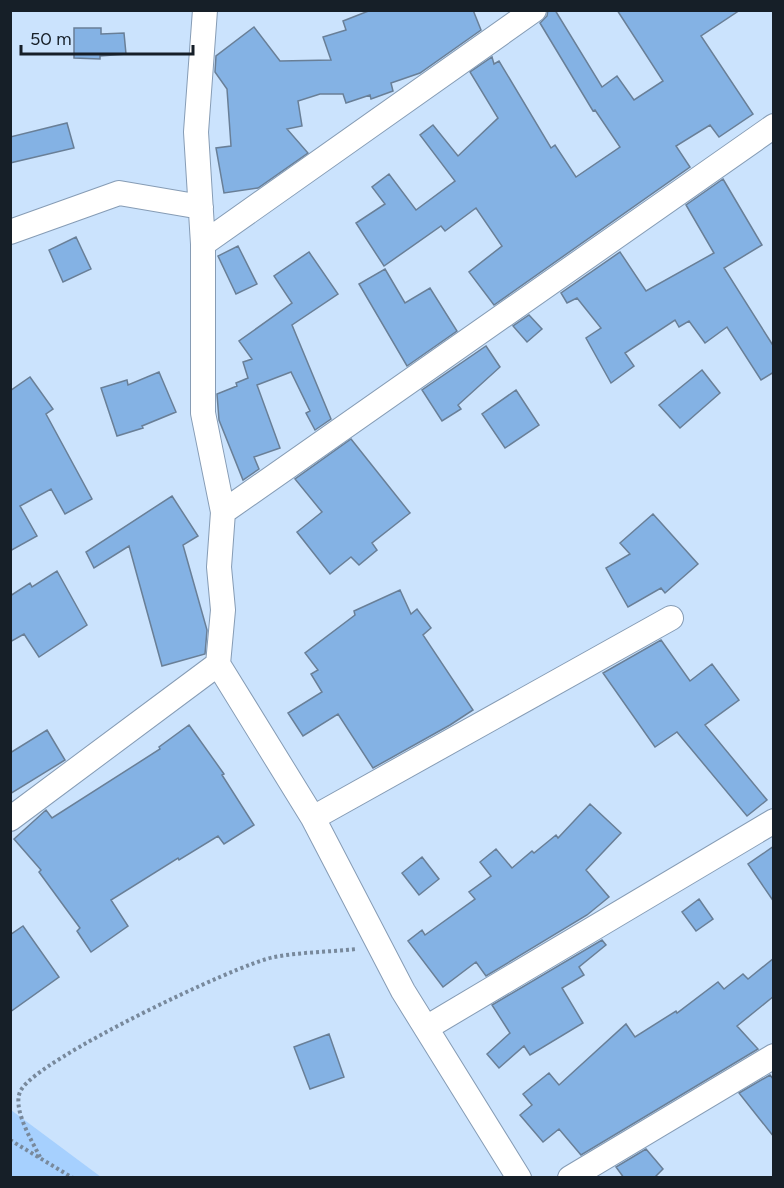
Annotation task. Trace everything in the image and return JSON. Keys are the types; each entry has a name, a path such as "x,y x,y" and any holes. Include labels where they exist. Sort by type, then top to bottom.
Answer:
{"street":[{"path":"205,10 196,132 203,244 203,413 223,512 219,567 223,610 218,664 313,818 403,991 519,1178"},
{"path":"203,244 534,10"},
{"path":"223,512 774,126"},
{"path":"10,232 119,194 201,207"},
{"path":"313,818 671,618"},
{"path":"10,819 218,664"},
{"path":"426,1028 774,821"},
{"path":"570,1178 774,1056"}],"path":[{"path":"40,1157 16,1104 21,1089 42,1071 106,1033 200,985 273,958 357,949"},
{"path":"10,1140 74,1178"}],"shaded area":[{"path":"11,1110 101,1177 11,1177"}],"building":[{"path":"371,10 473,10 481,30 420,73 391,83 393,91 371,99 370,95 346,103 343,94 320,94 298,101 302,126 287,129 308,153 258,188 224,193 216,148 231,146 227,89 215,72 216,56 254,27 280,61 331,60 323,37 346,30 343,21"},
{"path":"548,10 555,10 602,87 617,76 634,100 663,81 617,10 740,10 701,36 753,114 719,137 710,125 676,146 690,167 494,305 469,272 502,246 476,208 445,231 441,226 384,266 356,223 385,204 372,187 389,174 416,210 455,181 420,135 433,125 458,156 498,118 470,72 492,57 494,64 499,61 551,148 555,145 576,177 620,147 595,110 593,111 540,23 547,16"},
{"path":"74,28 101,28 101,34 124,33 126,54 100,56 100,59 74,58"},
{"path":"67,123 74,148 10,163 10,137"},
{"path":"723,179 762,245 724,268 774,347 774,372 761,380 727,327 705,343 689,321 679,327 675,320 625,353 634,366 611,383 586,338 601,328 577,298 567,303 561,293 620,252 646,291 714,253 686,205"},
{"path":"76,237 91,269 63,282 49,250"},
{"path":"238,246 257,284 236,294 218,256"},
{"path":"309,252 338,294 292,325 331,419 315,430 306,413 310,411 291,372 257,385 280,448 254,457 259,469 243,480 219,420 217,394 237,386 236,383 248,378 243,362 252,359 239,341 292,303 274,276"},
{"path":"385,269 405,303 430,288 457,331 407,366 359,284"},
{"path":"529,315 542,329 527,342 513,326"},
{"path":"486,346 500,367 458,405 461,409 442,421 422,390"},
{"path":"702,370 720,393 680,428 659,405"},
{"path":"159,372 176,412 142,426 143,428 117,436 101,388 127,380 128,385"},
{"path":"30,377 53,409 46,414 92,499 65,514 51,489 20,506 37,536 10,551 10,391"},
{"path":"516,390 539,425 505,448 482,414"},
{"path":"351,439 410,513 372,543 377,550 359,565 351,557 330,574 297,532 322,512 295,479"},
{"path":"172,496 198,536 183,545 207,630 205,654 162,666 129,546 94,568 86,552"},
{"path":"653,514 698,564 665,593 661,588 628,607 606,568 630,554 620,543"},
{"path":"57,571 87,625 39,657 24,634 10,642 10,596 30,583 32,587"},
{"path":"400,590 411,614 417,609 431,628 423,635 473,710 373,768 338,714 303,736 288,713 322,692 311,674 318,670 305,653 355,615 354,611"},
{"path":"661,640 690,681 712,664 739,700 705,725 767,800 747,816 677,732 655,747 603,673"},
{"path":"189,725 224,774 222,775 254,825 224,844 218,836 111,900 128,926 91,952 77,931 80,928 39,872 41,870 14,839 46,810 52,818 160,749 159,747"},
{"path":"47,730 65,760 10,794 10,753"},
{"path":"590,804 621,833 586,870 609,897 587,915 486,976 476,962 443,987 408,941 422,930 425,935 475,899 469,892 491,876 480,862 496,849 512,868 556,835 558,838"},
{"path":"774,846 774,902 748,864"},
{"path":"422,857 439,879 419,895 402,873"},
{"path":"699,899 713,919 696,931 682,912"},
{"path":"23,926 59,977 10,1012 10,935"},
{"path":"602,940 606,945 579,967 584,975 562,988 583,1023 530,1055 524,1046 499,1068 487,1054 510,1033 492,1005"},
{"path":"774,958 774,996 737,1026 758,1049 581,1155 559,1129 543,1142 520,1115 532,1105 523,1094 549,1073 559,1085 626,1024 635,1037 676,1011 677,1013 718,982 724,989 743,974 748,979"},
{"path":"329,1034 344,1077 310,1089 294,1047"},
{"path":"770,1075 774,1080 774,1137 739,1093"},
{"path":"646,1149 663,1169 654,1178 624,1178 616,1167"}]}
